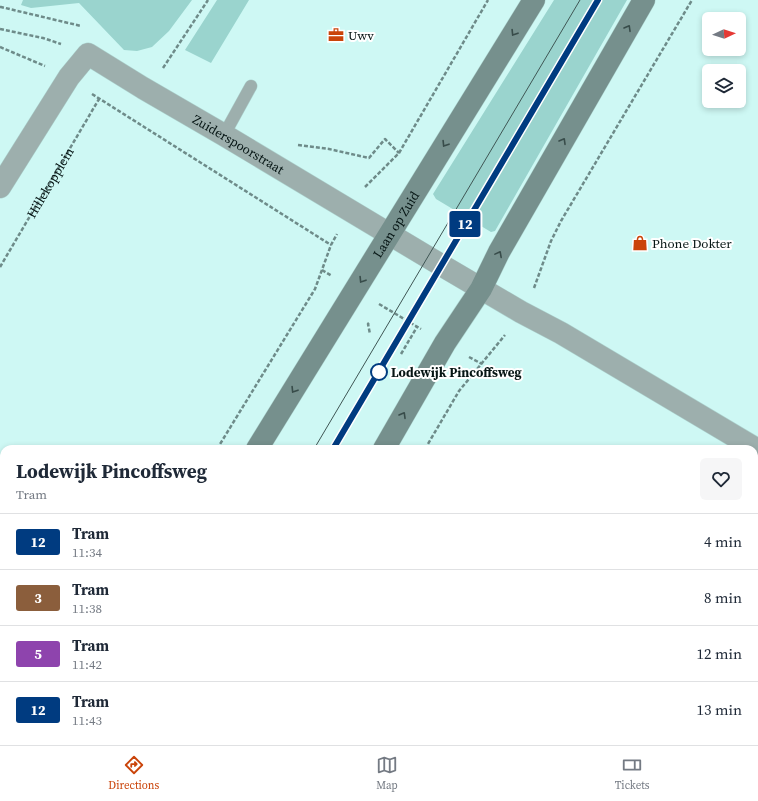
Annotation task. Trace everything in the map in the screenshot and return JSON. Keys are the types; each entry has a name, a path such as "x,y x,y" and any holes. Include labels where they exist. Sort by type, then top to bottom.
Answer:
{"main road":[{"name":"Laan op Zuid","path":"259,445 534,0"},
{"path":"386,445 445,343 480,288 502,246 644,0"}],"street":[{"name":"Zuiderspoorstraat","path":"88,54 390,234"},
{"path":"0,187 69,77 88,54"},
{"path":"390,234 750,445"}],"lane":[{"path":"224,135 251,86"}],"path":[{"path":"163,69 208,0"},
{"path":"427,445 459,391 510,330 521,312 535,287 551,241 692,0"},
{"path":"0,29 43,38 88,54"},
{"path":"0,48 69,77 99,98 331,245"},
{"name":"Hillekopplein","path":"0,267 99,98"},
{"path":"292,142 299,146 329,149 368,158 385,139 399,153"},
{"path":"322,270 394,314 482,364"},
{"path":"370,334 368,324 372,318"},
{"path":"401,354 417,327"}],"green space":[{"path":"23,0 192,0 169,31 152,47 137,51 124,50 79,3 31,8 21,5"},
{"path":"217,0 249,0 211,63 185,50"},
{"path":"554,0 627,0 495,231 491,232 436,199 433,194"}],"tram line":[{"path":"316,445 580,0"},
{"path":"335,445 598,0"},
{"name":"12","path":"335,445 598,0"}],"place":[{"name":"Uwv","path":"336,35"},
{"name":"Phone Dokter","path":"640,243"},
{"name":"Lodewijk Pincoffsweg","path":"379,372"}]}
